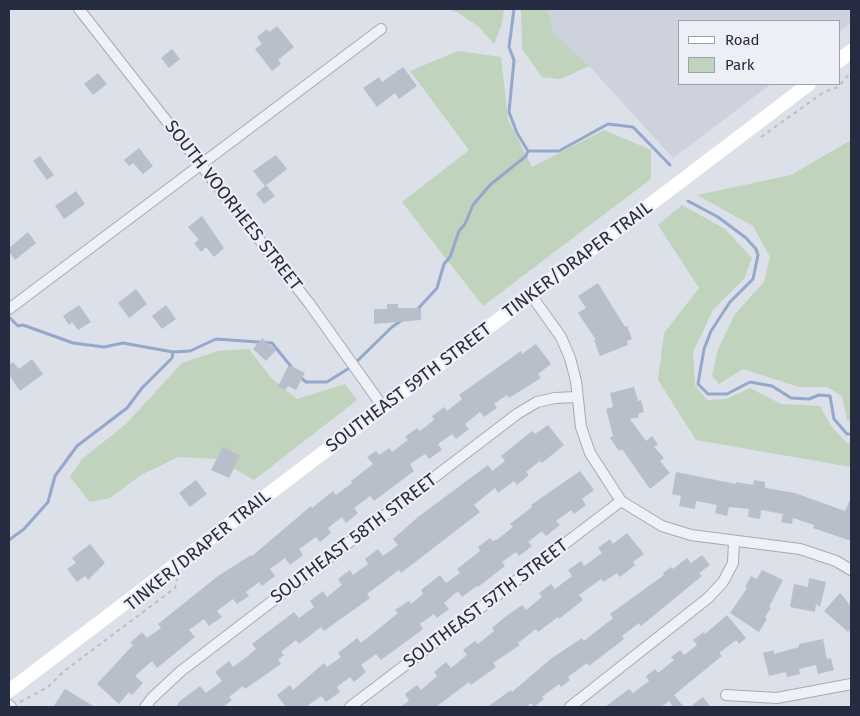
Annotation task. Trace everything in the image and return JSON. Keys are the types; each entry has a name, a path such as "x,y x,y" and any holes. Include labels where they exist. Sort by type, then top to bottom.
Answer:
{"main road":[{"path":"840,60 851,51"},
{"name":"SOUTHEAST 59TH STREET","path":"9,692 808,85"}],"street":[{"name":"SOUTH VOORHEES STREET","path":"79,9 309,303 383,407"},
{"path":"9,309 381,29"},
{"path":"531,295 561,337 570,358 576,381 576,397 590,453 621,501 662,526 690,535 800,549 836,561 851,570"},
{"name":"SOUTHEAST 58TH STREET","path":"145,707 181,671 517,414 537,402 554,398 576,397"},
{"name":"SOUTHEAST 57TH STREET","path":"350,707 621,501"},
{"path":"570,707 708,598 723,582 733,563 734,542"},
{"path":"726,695 777,698 851,684"}],"path":[{"path":"840,85 851,72"},
{"path":"755,141 824,92 840,85"},
{"name":"TINKER/DRAPER TRAIL","path":"12,705 48,687 63,672 175,588 177,579"}],"shaded area":[{"path":"548,9 851,9 851,23 840,31 840,20 678,20 678,85 770,85 673,158 589,66 554,33"}],"green space":[{"path":"447,9 504,9 502,24 494,44 479,27 457,12"},
{"path":"521,9 548,9 554,33 589,66 561,79 542,77 522,49"},
{"path":"458,51 501,57 508,119 532,167 604,130 651,150 651,179 483,306 402,202 469,150 410,71"},
{"path":"851,140 851,421 847,420 842,396 827,387 799,387 743,369 719,384 712,376 718,349 735,314 764,282 770,257 753,226 697,195 791,175"},
{"path":"682,205 725,229 752,258 744,279 713,310 693,352 695,385 707,400 726,399 750,388 781,404 820,406 831,426 847,443 851,443 851,467 696,440 658,380 664,333 699,288 658,225"},
{"path":"249,349 272,379 297,399 345,384 357,400 254,480 217,459 178,457 141,475 110,498 90,502 70,477 82,459 126,424 182,363 218,351"}],"building":[{"path":"277,26 294,47 278,60 281,64 272,71 255,49 262,44 257,37 267,29 269,32"},
{"path":"172,49 180,59 169,68 161,58"},
{"path":"403,67 417,86 399,99 395,93 377,107 363,88 379,77 382,82"},
{"path":"98,73 107,84 93,95 84,84"},
{"path":"139,148 153,166 143,174 133,163 129,166 124,160"},
{"path":"276,155 287,169 265,186 253,171"},
{"path":"40,156 54,175 47,180 33,161"},
{"path":"266,185 275,196 264,204 256,194"},
{"path":"76,191 85,204 64,219 55,206"},
{"path":"202,216 224,248 214,257 206,247 201,252 194,243 199,240 188,227"},
{"path":"28,232 36,243 15,260 9,252 9,248"},
{"path":"598,283 625,327 627,326 632,339 627,341 628,345 600,356 594,340 596,340 578,313 586,308 578,296"},
{"path":"136,289 147,304 129,318 118,303"},
{"path":"387,304 398,304 398,308 421,308 421,320 374,324 374,309 387,309"},
{"path":"79,305 91,322 78,330 72,322 69,325 63,316"},
{"path":"166,305 176,319 162,329 152,316"},
{"path":"262,338 276,350 266,361 253,349"},
{"path":"536,344 551,364 538,374 541,378 509,398 507,395 494,404 497,408 484,417 480,412 465,424 469,429 456,439 452,434 438,444 442,450 429,459 425,454 410,464 414,471 374,501 370,496 354,508 358,513 346,523 342,517 328,528 331,533 320,542 316,537 299,549 303,555 290,565 285,558 270,569 275,576 262,586 259,582 246,592 249,596 237,604 233,599 217,611 222,617 209,626 204,619 189,630 195,637 157,668 152,661 135,676 143,683 132,695 129,692 119,704 97,684 133,645 130,643 142,632 147,638 161,628 158,624 218,576 252,556 311,506 312,508 333,491 336,495 352,483 351,481 373,464 367,457 376,451 379,455 389,448 392,452 408,440 405,437 417,428 420,431 434,420 432,416 444,407 447,411 462,399 459,395 521,351 522,354"},
{"path":"32,359 43,374 20,391 9,375 9,365 13,362 19,369"},
{"path":"289,365 305,373 296,390 288,386 285,390 278,386"},
{"path":"634,387 638,401 641,400 644,412 638,414 639,417 630,419 646,441 652,436 658,444 654,447 664,458 660,461 670,473 650,489 622,449 619,451 610,438 613,436 606,409 613,407 610,393"},
{"path":"548,425 564,445 542,463 540,461 526,472 529,475 517,485 514,481 498,493 495,488 474,505 480,512 401,573 399,570 367,594 370,598 324,631 321,627 299,644 296,640 281,652 284,655 278,660 281,664 245,689 243,686 229,697 232,700 223,707 176,707 180,701 200,686 206,693 222,681 215,672 229,661 233,667 248,656 256,649 252,644 294,612 299,618 314,607 310,601 323,591 327,597 342,585 338,579 350,570 353,575 368,564 365,559 378,549 383,556 398,545 393,539 418,517 488,465 492,471 505,461 501,456 532,431 535,434"},
{"path":"223,447 240,456 229,478 211,470"},
{"path":"580,471 594,490 582,499 586,505 574,514 571,510 556,521 560,525 546,536 542,531 528,542 532,546 519,556 516,552 502,562 505,566 478,587 462,597 458,591 444,603 449,609 437,618 434,614 420,624 423,629 381,660 376,654 361,665 366,672 354,682 350,677 337,687 340,692 326,702 321,696 306,707 286,707 277,695 290,685 293,690 324,663 327,667 341,657 338,653 357,638 361,643 398,613 395,610 409,601 411,604 423,594 421,590 440,575 446,583 460,573 457,569 480,551 478,547 490,538 493,541 498,539 513,527 510,524 532,507 531,505"},
{"path":"676,472 736,484 736,482 753,485 754,480 765,482 765,488 795,493 845,511 851,497 851,541 813,528 814,525 793,518 792,524 781,522 783,514 761,510 760,519 748,517 749,509 729,507 727,516 715,513 717,505 696,501 695,509 679,506 681,496 672,494"},
{"path":"196,480 207,494 190,507 179,493"},
{"path":"627,533 644,554 633,562 635,565 620,577 617,573 603,582 601,579 579,595 583,600 559,619 558,617 538,632 536,629 518,643 520,645 493,663 496,667 471,685 469,682 436,707 400,707 409,701 405,694 417,685 421,690 437,676 434,672 446,662 451,668 467,655 463,650 475,641 478,644 494,631 492,628 505,617 522,605 526,610 542,597 539,593 551,584 555,589 572,576 568,570 581,561 584,566 602,553 598,548 610,539 613,544"},
{"path":"90,544 105,563 88,580 85,576 77,582 67,569 76,563 72,558"},
{"path":"702,555 710,565 699,573 702,576 641,626 639,623 622,636 624,639 589,666 587,663 568,677 570,680 561,687 559,684 542,697 544,699 534,707 531,703 526,707 487,707 511,690 512,692 552,658 582,638 584,641 613,618 610,614 664,575 663,573 671,567 673,569 687,558 691,563"},
{"path":"762,570 783,580 769,607 771,608 765,617 767,619 759,632 730,613 747,588 745,587 751,576 757,579"},
{"path":"809,578 826,582 820,607 816,604 815,612 790,607 794,584 808,587"},
{"path":"840,593 851,606 851,628 848,632 824,611"},
{"path":"727,615 746,638 739,644 736,640 719,653 722,656 674,695 684,707 673,707 669,701 661,707 605,707 629,689 633,693 649,681 646,676 655,669 658,673 674,660 671,657 680,650 684,655 697,645 693,640 704,632 705,634"},
{"path":"823,639 827,659 831,658 834,670 818,674 816,665 799,669 800,674 787,677 786,672 769,676 763,653 774,650 774,654 799,647 799,644"},
{"path":"65,689 95,707 53,707"},
{"path":"703,697 711,707 690,707"}],"waterway":[{"path":"514,9 509,47 514,60 509,112 517,133 528,151 559,151 608,124 633,127 670,165"},
{"path":"416,311 437,288 444,264 450,257 459,231 465,224 473,205 490,185 526,156 528,151"},
{"path":"688,201 718,217 746,238 756,249 758,255 753,279 730,302 711,331 704,349 698,384 708,394 727,394 750,382 772,386 791,398 809,399 819,395 830,396 834,419 847,434 851,434"},
{"path":"9,317 18,326 23,325 73,343 104,347 123,343 173,352 190,351 216,339 272,343 293,369"},
{"path":"299,376 306,382 327,382 351,367 392,327 402,320"},
{"path":"9,540 24,529 48,502 55,476 77,446 127,408 142,388 172,358 173,352"}]}
